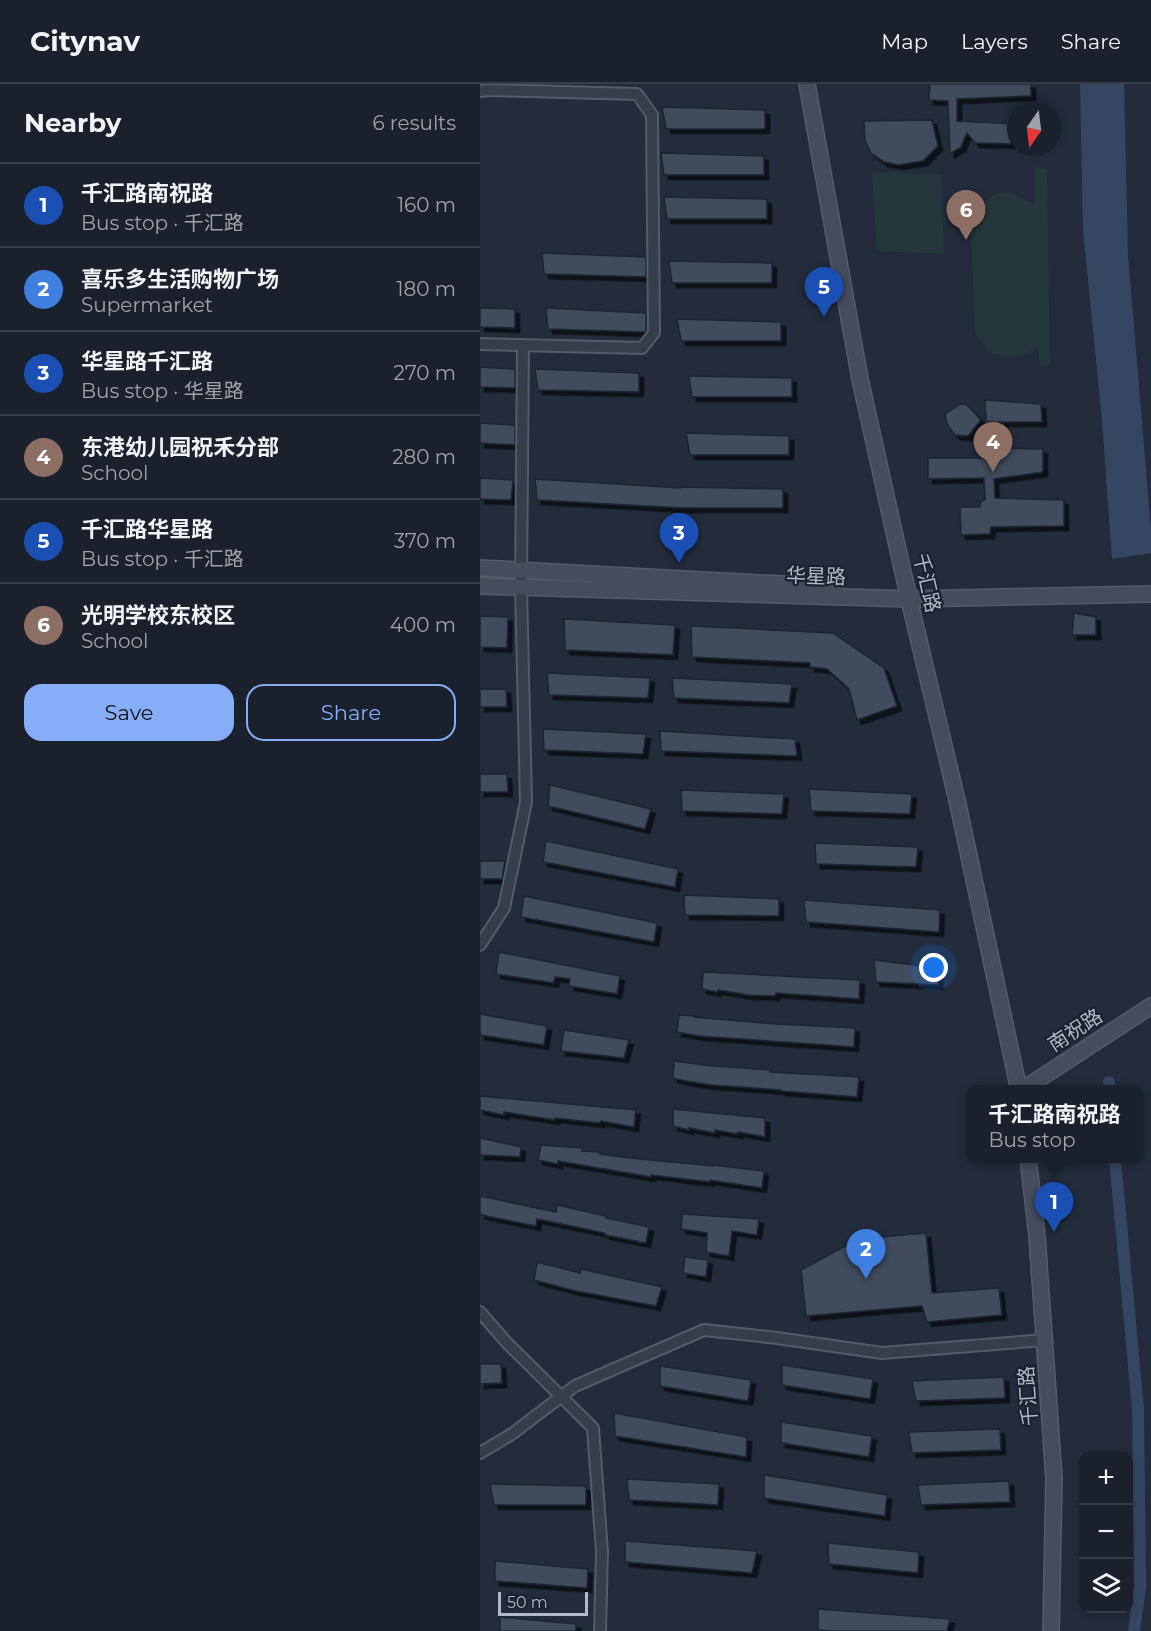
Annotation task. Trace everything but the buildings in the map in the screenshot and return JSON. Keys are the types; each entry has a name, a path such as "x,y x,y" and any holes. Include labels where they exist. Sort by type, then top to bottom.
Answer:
{"street":[{"name":"千汇路","path":"807,84 860,379 1020,1085"},
{"path":"480,91 637,94 652,115 654,333 642,348 480,344"},
{"path":"480,945 504,908 526,802 521,588 523,345"},
{"path":"480,568 870,589 909,599"},
{"name":"华星路","path":"480,586 909,599 1151,594"},
{"name":"南祝路","path":"1027,1085 1151,1006"},
{"name":"千汇路","path":"1029,1163 1037,1236 1054,1478 1051,1631"},
{"path":"480,1312 507,1343 593,1428 602,1552 600,1631"},
{"path":"480,1453 512,1434 575,1386 704,1330 882,1353 1045,1340"}],"green space":[{"path":"1035,167 1047,169 1050,365 1040,366 1038,347 1026,354 1005,357 989,352 975,333 971,230 972,216 976,216 982,206 995,195 1012,193 1035,204"},
{"path":"872,172 941,174 944,254 877,251"}],"water":[{"path":"1080,84 1124,84 1128,255 1151,529 1151,553 1112,559 1102,420 1083,230"}],"waterway":[{"path":"1115,1163 1138,1410 1140,1587 1134,1631"}],"place":[{"name":"光明学校东校区","path":"966,240"},
{"name":"千汇路华星路","path":"824,317"},
{"name":"东港幼儿园祝禾分部","path":"993,472"},
{"name":"华星路千汇路","path":"679,563"},
{"name":"千汇路南祝路","path":"1054,1232"},
{"name":"喜乐多生活购物广场","path":"866,1279"}]}
